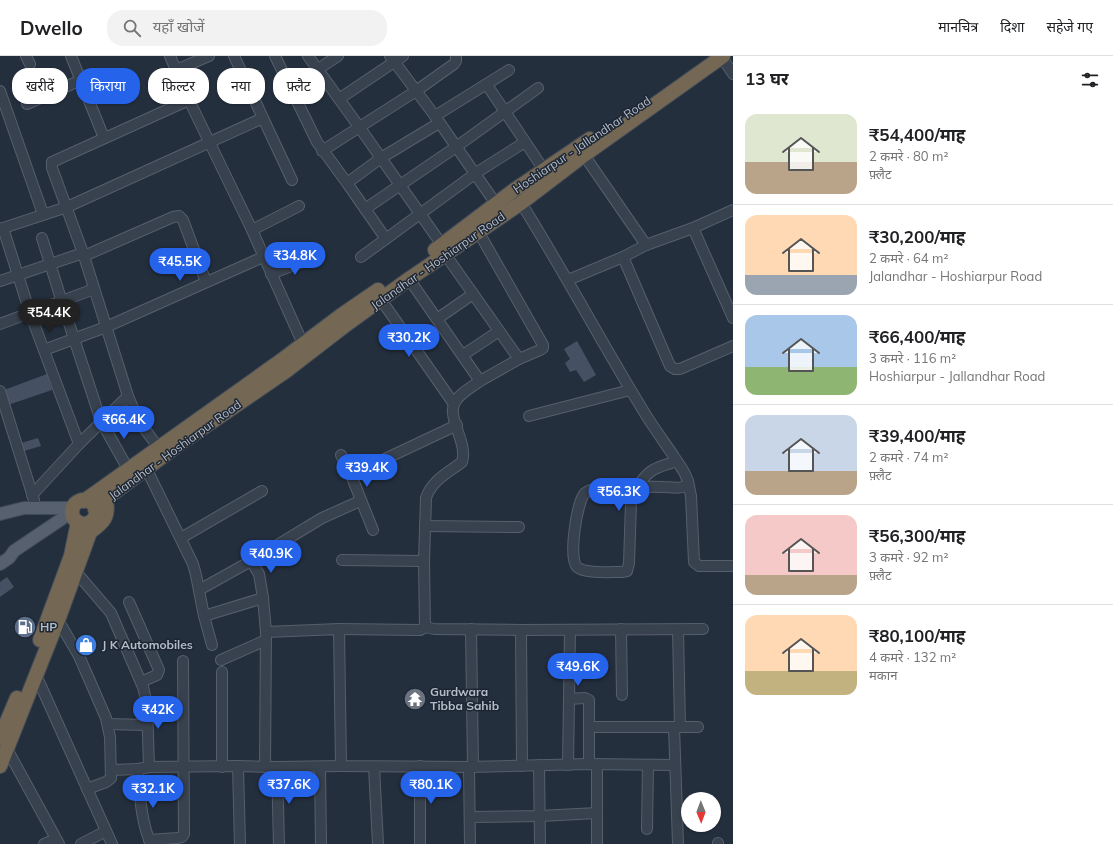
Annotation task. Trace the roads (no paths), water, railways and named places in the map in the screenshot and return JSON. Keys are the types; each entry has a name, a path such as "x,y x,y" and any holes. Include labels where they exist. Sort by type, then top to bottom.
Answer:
{"highway":[{"name":"Jalandhar - Hoshiarpur Road","path":"82,514 106,499 146,468 286,371 347,324 379,296 409,279 443,250 478,231 521,203 719,56"},
{"name":"Hoshiarpur - Jallandhar Road","path":"82,514 128,469 343,314 379,296 443,250 513,191 673,82 719,56"},
{"path":"82,514 99,526 106,516 108,506 106,499"},
{"path":"3,744 36,675 41,650 58,620 76,572 82,514"},
{"path":"0,766 3,744 41,650 71,556 82,514"}],"main road":[{"path":"0,514 32,504 82,514"},
{"path":"5,561 22,554 82,514"}],"street":[{"path":"70,56 76,69"},
{"path":"170,56 175,68"},
{"path":"181,68 209,56"},
{"path":"234,56 292,180"},
{"path":"275,56 322,151 347,183 386,239"},
{"path":"308,56 317,68"},
{"path":"320,68 338,56"},
{"path":"339,99 392,59 403,56"},
{"path":"322,151 416,91 454,64 456,61 456,56"},
{"path":"719,56 733,74"},
{"path":"392,59 476,173 496,204"},
{"path":"347,183 380,158 508,70"},
{"path":"325,79 420,213 443,250 518,359"},
{"path":"487,85 544,170"},
{"path":"365,209 456,147 538,88"},
{"path":"0,92 44,214"},
{"path":"91,104 104,138"},
{"path":"158,447 138,420 128,396 84,255 52,168 52,162 180,104"},
{"path":"191,104 252,230 303,344"},
{"path":"78,444 30,313 2,228 67,207 263,118"},
{"path":"361,257 476,173 525,142"},
{"path":"584,155 646,245"},
{"path":"513,191 568,280 630,390 677,461 688,481 691,496 694,562 699,566 733,566"},
{"path":"252,230 299,206"},
{"path":"568,280 623,257 646,245 693,228 733,210"},
{"path":"0,281 50,264 84,255 179,216 182,220 206,282"},
{"path":"693,228 733,318"},
{"path":"454,404 460,397 480,381 518,359 543,348 543,345 478,231"},
{"path":"42,238 101,421 128,469"},
{"path":"44,350 106,327 263,257"},
{"path":"623,257 670,366 675,369 680,368 733,346"},
{"path":"271,274 312,258"},
{"path":"409,279 480,381"},
{"path":"0,324 94,290"},
{"path":"438,319 473,294"},
{"path":"379,296 454,404 454,411 463,448 464,457 462,462 440,478 428,490 426,498 424,561 425,628"},
{"path":"462,355 499,331"},
{"path":"529,416 630,390"},
{"path":"0,391 32,504"},
{"path":"32,504 78,444 128,396"},
{"path":"351,475 457,425"},
{"path":"341,455 351,475 360,501 373,530"},
{"path":"677,461 652,470 645,477 638,487 632,495 629,563 627,571 587,571 577,566 573,554 574,538 580,504 585,493 597,489 638,487 680,488 684,487 688,481"},
{"path":"146,468 195,569 204,616 212,645"},
{"path":"181,538 262,491"},
{"path":"199,590 251,561 322,518 360,501"},
{"path":"425,526 519,528"},
{"path":"342,560 424,561"},
{"path":"251,561 259,574 263,598 266,636 265,767"},
{"path":"76,572 110,613 141,682 147,704 149,767"},
{"path":"204,616 263,598"},
{"path":"129,602 159,670 157,675 141,682"},
{"path":"58,620 79,656 108,724 110,737 111,776 109,780 87,789"},
{"path":"339,629 341,766"},
{"path":"221,660 266,636 339,629 703,629"},
{"path":"470,844 471,629"},
{"path":"521,630 522,766"},
{"path":"568,765 570,630"},
{"path":"621,630 622,695"},
{"path":"678,630 675,765 678,844"},
{"path":"138,769 144,821 150,842 182,837 184,834 183,661"},
{"path":"222,672 222,767"},
{"path":"36,675 112,844"},
{"path":"569,698 588,699 589,727 597,813 597,844"},
{"path":"108,724 147,725"},
{"path":"589,727 698,727"},
{"path":"3,744 58,841 44,844"},
{"path":"111,770 184,766 471,767 593,764 675,765"},
{"path":"539,765 540,844"},
{"path":"647,829 648,765"},
{"path":"238,766 240,844"},
{"path":"420,766 420,844"},
{"path":"277,767 279,844"},
{"path":"320,767 321,844"},
{"path":"374,767 378,844"},
{"path":"470,816 540,816 597,813"},
{"path":"81,844 106,831"}],"place":[{"name":"HP","path":"25,627"},
{"name":"J K Automobiles","path":"86,645"},
{"name":"Gurdwara Tibba Sahib","path":"415,699"}]}
